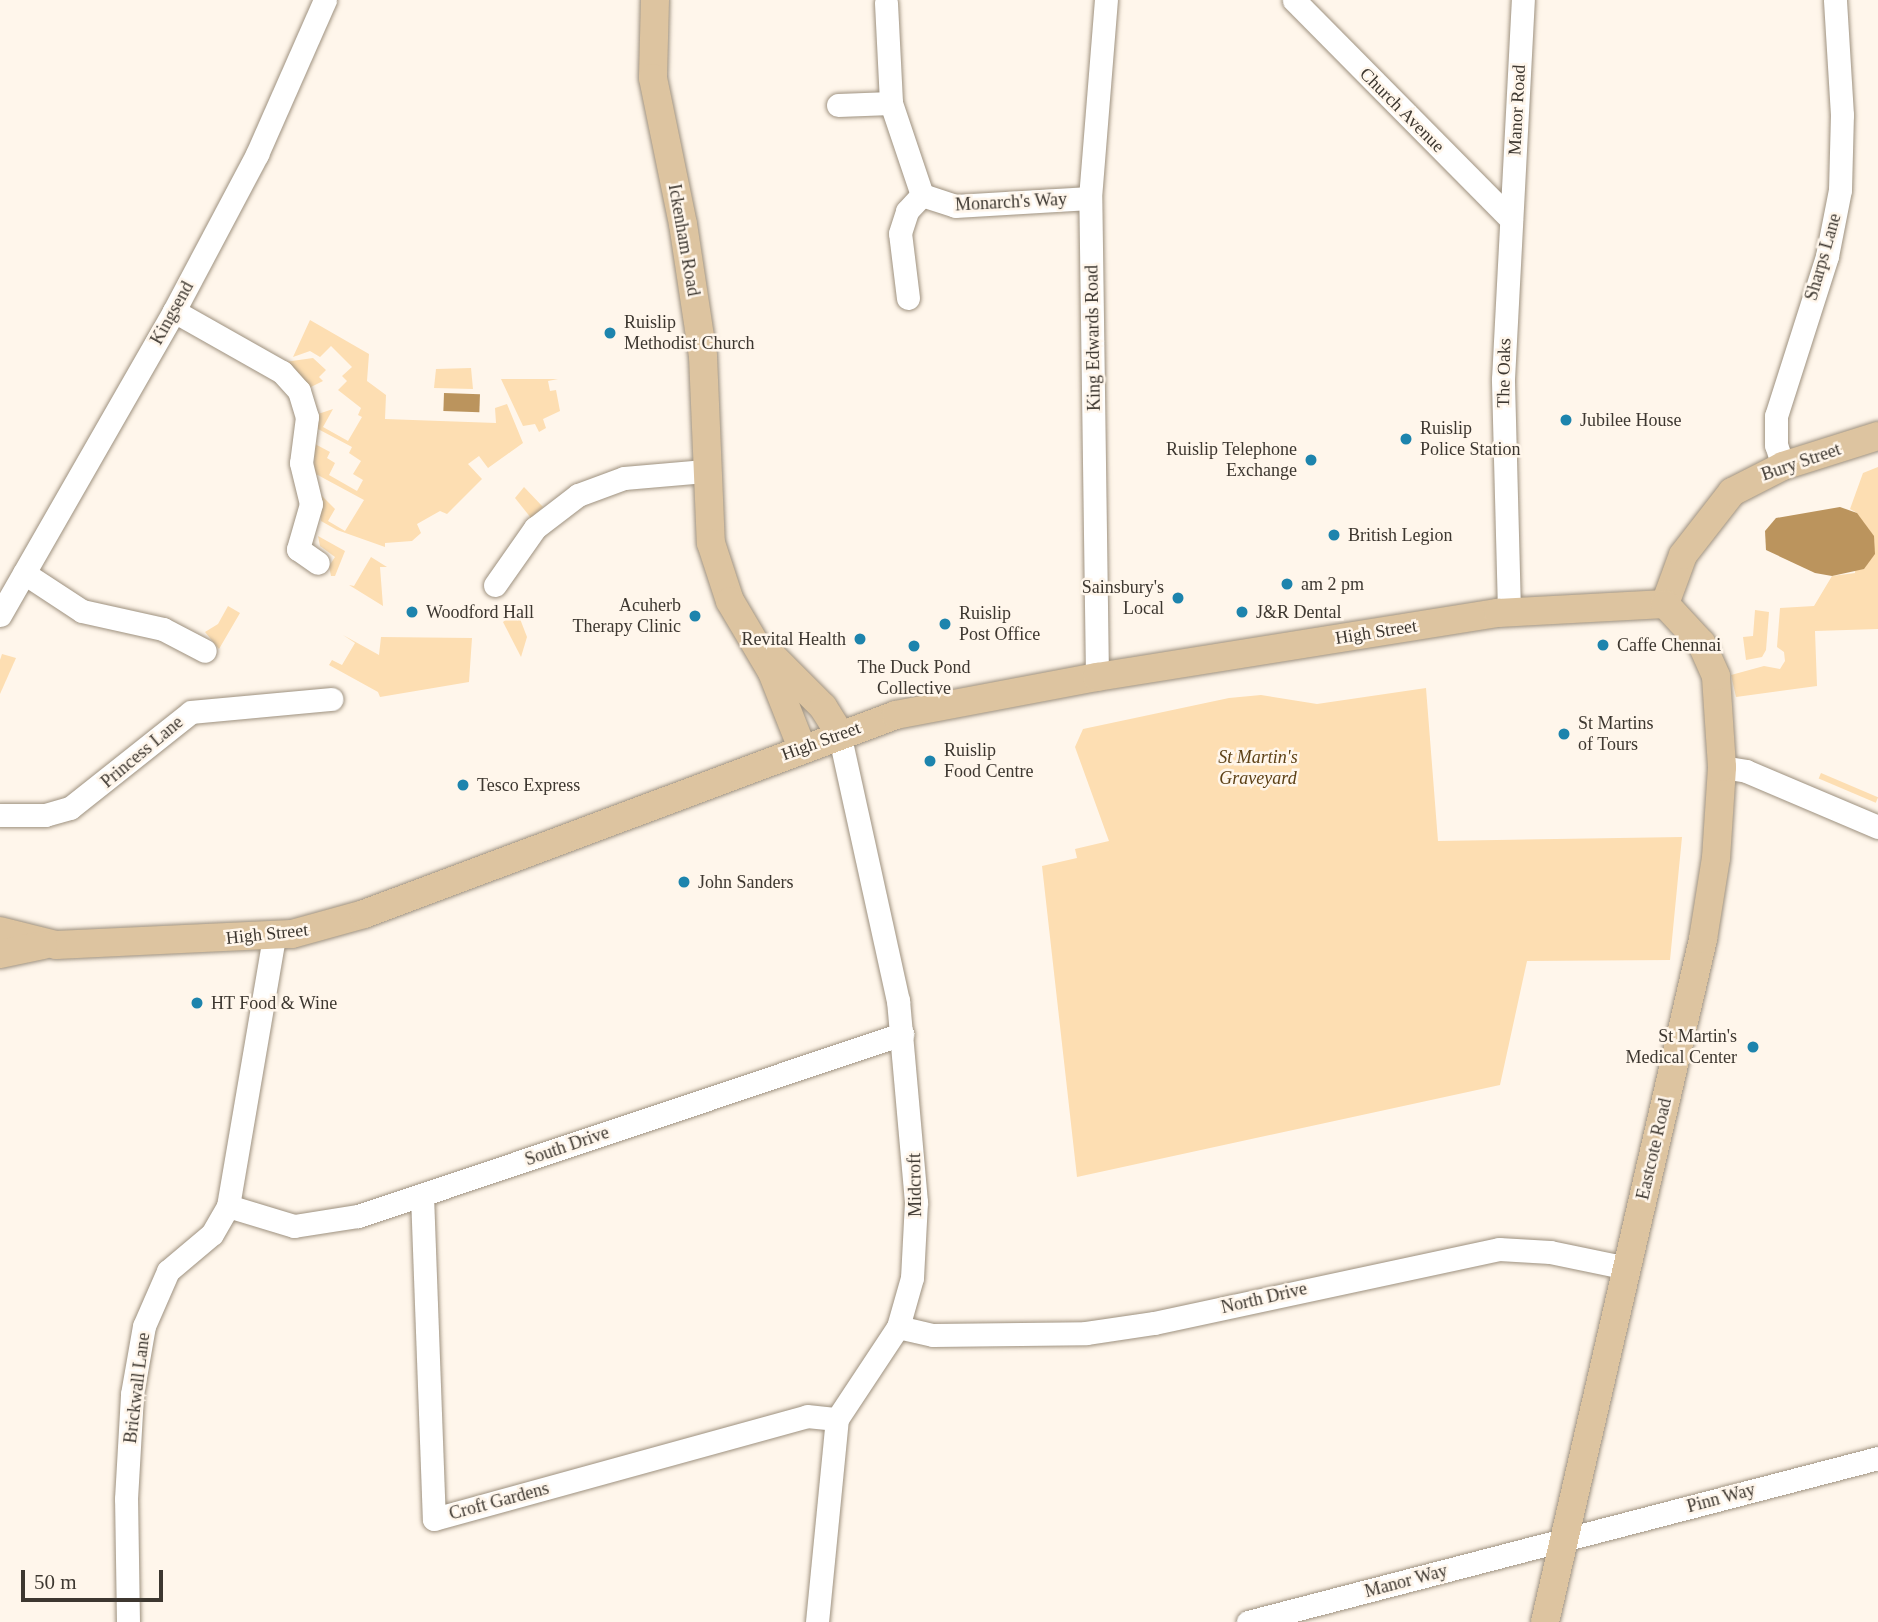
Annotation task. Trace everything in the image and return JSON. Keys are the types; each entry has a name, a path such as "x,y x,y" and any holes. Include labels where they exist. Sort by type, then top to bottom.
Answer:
{"main road":[{"name":"Ickenham Road","path":"655,0 653,78 683,224 703,355 705,471 718,574 788,706 802,748"},
{"name":"Bury Street","path":"1665,604 1683,555 1715,509 1732,492 1783,466 1878,436"},
{"name":"High Street","path":"0,931 56,945 274,937 364,914 839,733 896,715 1097,677 1509,611 1665,604"},
{"name":"Eastcote Road","path":"1545,1622 1703,939 1716,858 1722,767 1716,676 1701,643 1665,604"},
{"name":"Ickenham Road","path":"755,640 822,707 839,733"},
{"path":"0,954 56,945"}],"street":[{"name":"Kingsend","path":"0,615 174,311 257,154 325,0"},
{"name":"King Edwards Road","path":"1097,677 1090,198 1107,0"},
{"name":"Church Avenue","path":"1294,0 1511,219"},
{"name":"Manor Road","path":"1511,219 1523,0"},
{"name":"Sharps Lane","path":"1783,466 1776,445 1776,416 1830,246 1840,190 1842,115 1835,0"},
{"path":"886,3 891,103 922,195 907,211 900,233 908,298"},
{"path":"838,105 891,103"},
{"name":"Monarch's Way","path":"922,195 931,201 955,206 1090,198"},
{"name":"The Oaks","path":"1509,611 1503,388 1511,219"},
{"path":"174,311 282,372 299,391 307,417 301,463 311,504 298,549 318,563"},
{"path":"495,585 535,528 579,495 624,478 705,471"},
{"path":"24,573 82,611 163,629 205,651"},
{"name":"Princess Lane","path":"0,815 45,815 71,808 191,712 331,699"},
{"name":"Midcroft","path":"817,1622 837,1419 898,1328 912,1278 916,1202 902,1034 839,733"},
{"path":"1722,767 1746,771 1878,827"},
{"name":"Brickwall Lane","path":"128,1622 126,1499 132,1394 144,1326 168,1271 212,1234 228,1206 274,937"},
{"name":"South Drive","path":"228,1206 307,1227 358,1216 902,1034"},
{"name":"Croft Gardens","path":"422,1195 434,1519 807,1416 837,1419"},
{"name":"North Drive","path":"898,1328 933,1335 1086,1333 1154,1323 1499,1249 1550,1252 1627,1268"},
{"name":"Pinn Way","path":"1564,1539 1878,1458"},
{"name":"Manor Way","path":"1248,1622 1564,1539"}],"green space":[{"path":"310,320 369,354 367,381 386,395 385,419 496,423 495,408 507,404 523,443 488,468 479,456 468,464 482,479 447,514 440,511 417,524 421,533 412,541 385,543 385,547 337,530 321,521 319,493 335,509 328,521 345,531 364,500 314,473 315,444 330,452 327,458 335,463 329,475 357,491 363,480 353,474 361,461 349,453 352,447 318,429 318,414 333,409 323,427 348,441 362,417 358,415 361,408 338,390 347,381 342,376 352,367 331,346 320,357 310,351 293,357"},
{"path":"313,358 326,370 319,377 323,381 309,388 285,362"},
{"path":"471,368 473,389 434,388 436,369"},
{"path":"501,379 558,379 548,381 550,391 556,390 560,411 543,419 546,428 539,432 535,424 523,426"},
{"path":"1878,467 1878,629 1815,631 1817,686 1736,697 1731,675 1764,666 1780,669 1785,661 1784,652 1777,647 1780,608 1814,606 1832,576 1855,573 1857,513 1850,509 1863,473"},
{"path":"524,487 543,507 531,518 515,498"},
{"path":"318,536 345,551 335,576 331,576 329,566 335,557 320,546"},
{"path":"371,557 387,567 380,567 383,606 349,585 354,586"},
{"path":"228,606 240,613 219,649 205,632 218,624"},
{"path":"1755,610 1769,612 1766,650 1762,657 1746,660 1743,637 1753,636"},
{"path":"517,611 527,637 521,657 503,622"},
{"path":"343,635 379,655 381,637 472,638 469,682 380,697 378,692 329,665 332,660 342,665 355,643"},
{"path":"2,654 16,658 0,694 0,660"},
{"name":"St Martin's Graveyard","path":"1426,688 1438,841 1682,837 1670,960 1527,961 1500,1085 1077,1177 1042,866 1077,858 1075,849 1109,841 1075,747 1083,729 1229,698 1261,695 1317,704"},
{"path":"1821,773 1878,797 1876,803 1819,779"}],"shaded area":[{"path":"444,393 480,394 479,412 443,411"},
{"path":"1840,507 1857,513 1874,536 1875,554 1864,569 1832,576 1815,573 1766,550 1765,531 1776,518"}],"place":[{"name":"Ruislip Methodist Church","path":"610,333"},
{"name":"Jubilee House","path":"1566,420"},
{"name":"Ruislip Police Station","path":"1406,439"},
{"name":"Ruislip Telephone Exchange","path":"1311,460"},
{"name":"British Legion","path":"1334,535"},
{"name":"am 2 pm","path":"1287,584"},
{"name":"Sainsbury's Local","path":"1178,598"},
{"name":"Woodford Hall","path":"412,612"},
{"name":"J&R Dental","path":"1242,612"},
{"name":"Acuherb Therapy Clinic","path":"695,616"},
{"name":"Ruislip Post Office","path":"945,624"},
{"name":"Revital Health","path":"860,639"},
{"name":"Caffe Chennai","path":"1603,645"},
{"name":"The Duck Pond Collective","path":"914,646"},
{"name":"St Martins of Tours","path":"1564,734"},
{"name":"Ruislip Food Centre","path":"930,761"},
{"name":"Tesco Express","path":"463,785"},
{"name":"John Sanders","path":"684,882"},
{"name":"HT Food & Wine","path":"197,1003"},
{"name":"St Martin's Medical Center","path":"1753,1047"}]}
